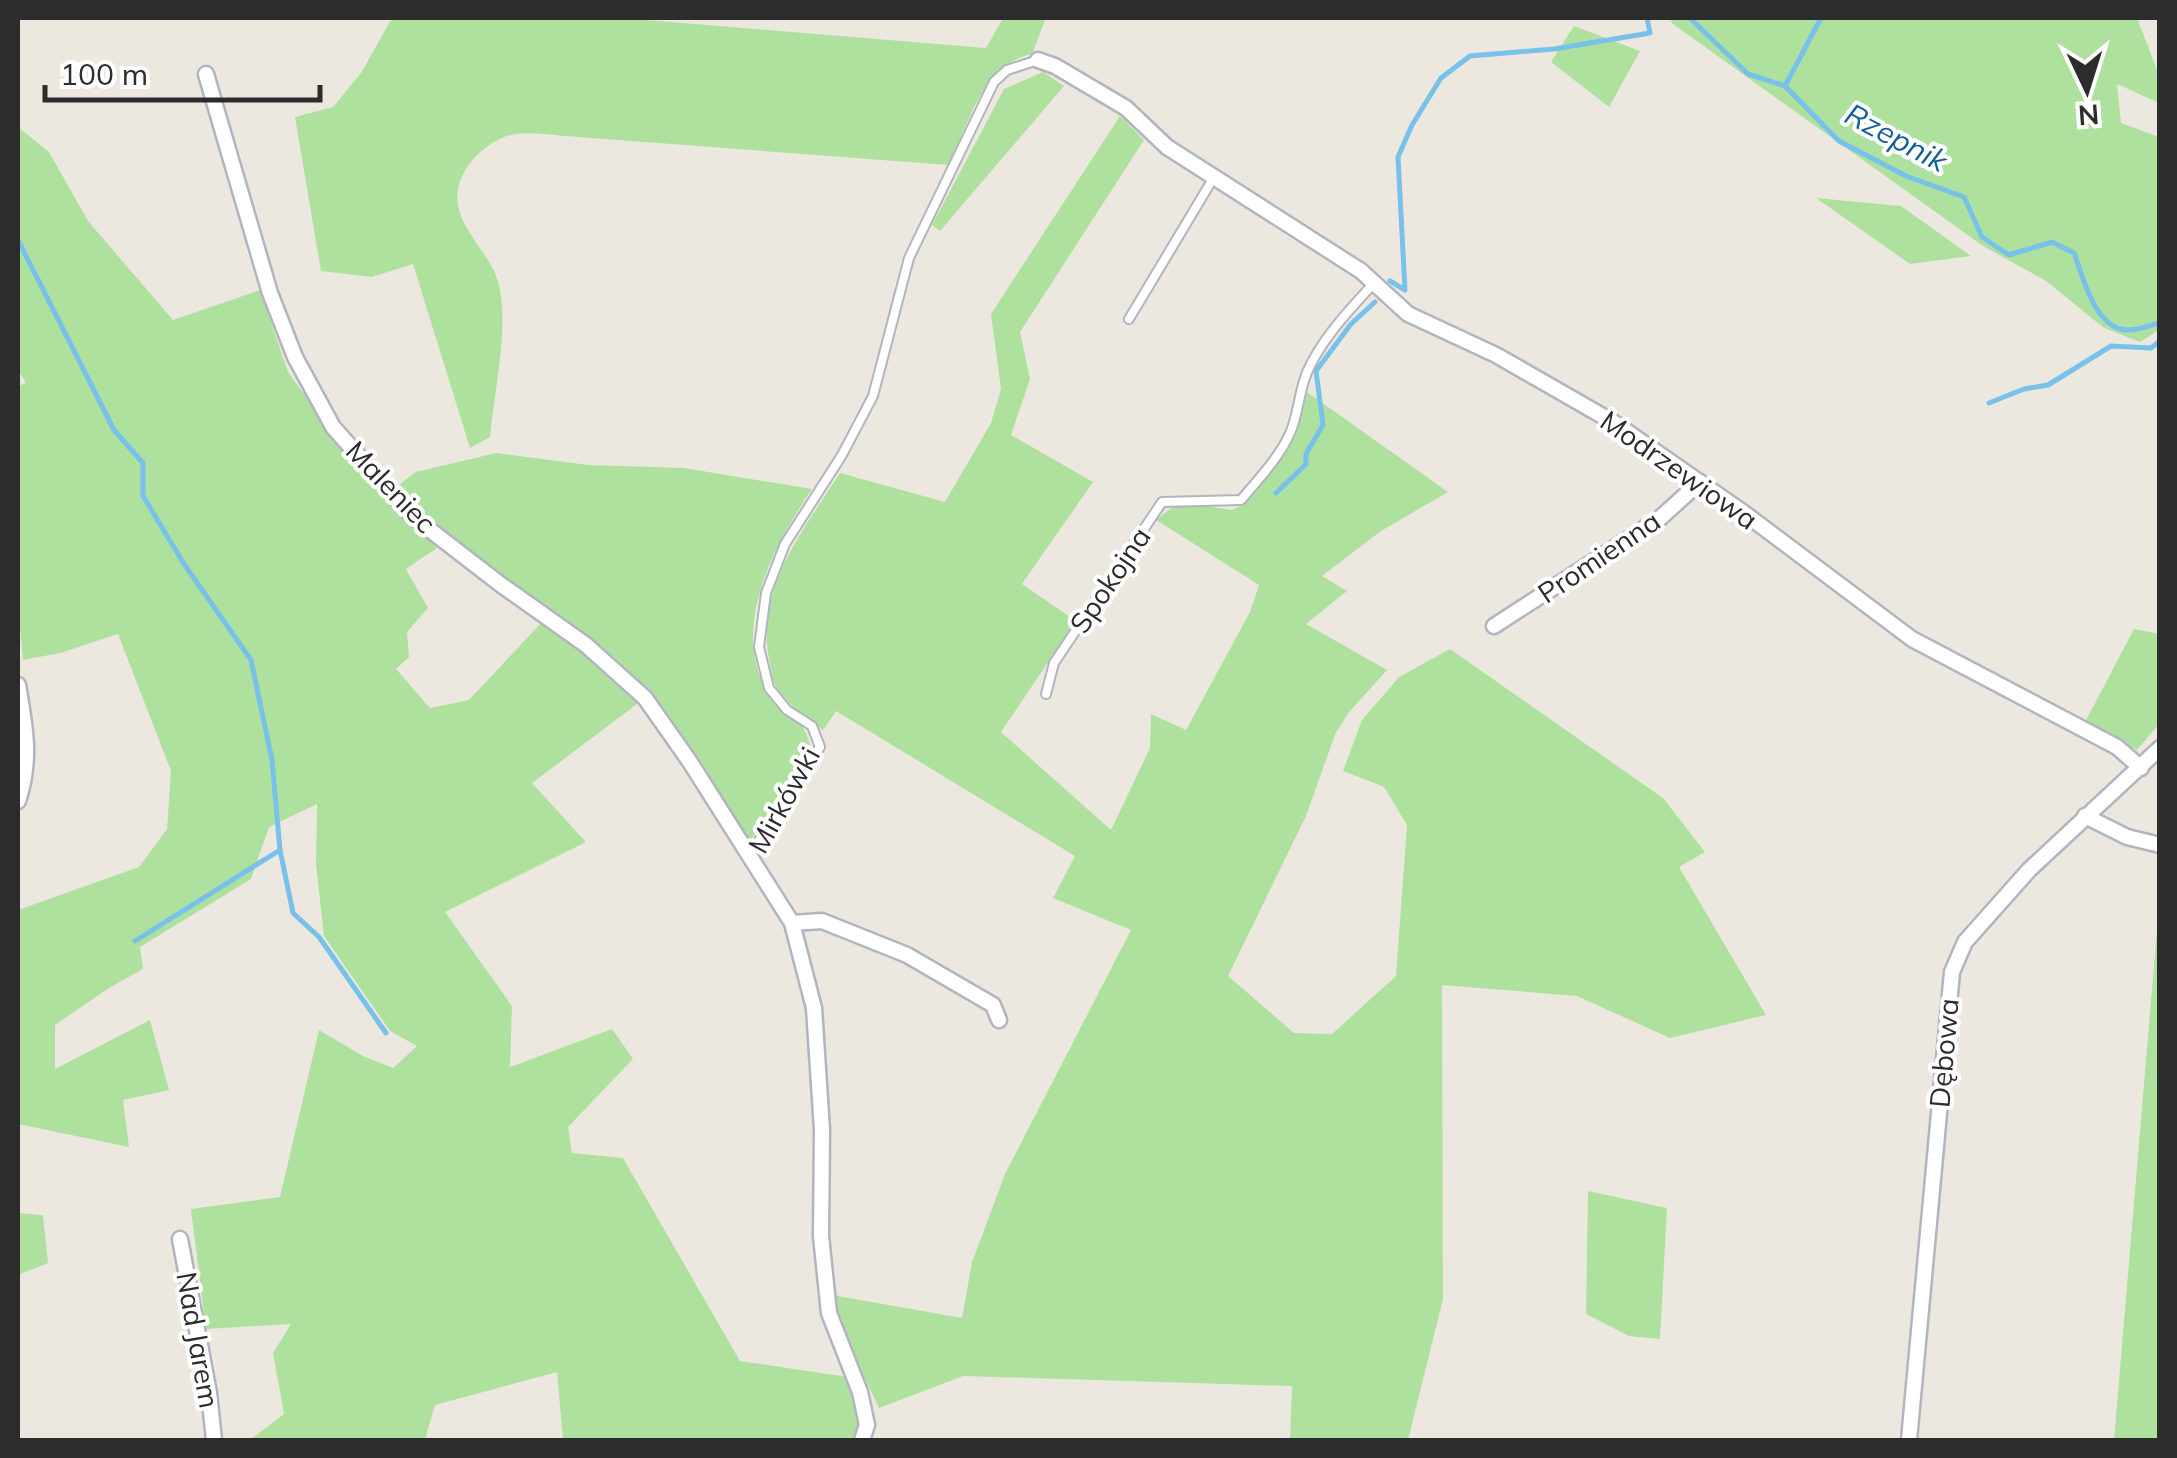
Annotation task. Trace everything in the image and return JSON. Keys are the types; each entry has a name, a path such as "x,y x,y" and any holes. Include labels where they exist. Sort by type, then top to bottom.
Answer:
{"street":[{"name":"Modrzewiowa","path":"1038,60 1126,108 1168,147 1374,282 1408,314 1496,355 1613,422 1912,639 2118,747 2142,768"},
{"name":"Maleniec","path":"206,74 270,294 295,357 333,428 412,516 586,645 644,698 690,762 748,856"},
{"name":"Promienna","path":"1494,626 1659,519 1700,482"},
{"path":"18,684 28,743 27,768 18,800"},
{"name":"Dębowa","path":"1909,1440 1952,972 1965,942 2029,870 2160,748"},
{"path":"2085,816 2127,837 2160,845"},
{"name":"Mirkówki","path":"748,856 792,923 814,1008 822,1130 821,1236 829,1313 860,1392 867,1425 862,1440"},
{"path":"792,923 822,921 907,956 993,1005 999,1020"},
{"name":"Nad Jarem","path":"180,1239 214,1440"}],"lane":[{"name":"Mirkówki","path":"748,856 820,747 812,726 788,710 769,688 759,647 766,592 785,544 842,455 873,396 909,258 994,82 1007,70 1038,60"},
{"path":"1129,319 1214,177"},
{"name":"Spokojna","path":"1046,694 1054,663 1162,502 1241,500 1261,475 1293,426 1300,389 1311,363 1374,282"}],"green space":[{"path":"392,18 622,18 986,48 1003,18 1046,18 1032,54 1001,70 979,98 949,165 534,134 504,137 481,152 464,172 457,196 464,223 498,281 502,325 490,437 470,448 413,264 372,277 321,271 295,117 333,107 361,73"},
{"path":"1669,18 2137,18 2159,75 2159,103 2117,84 2121,123 2159,137 2159,330 2140,342 2104,328 2046,281 1983,246"},
{"path":"1574,26 1640,51 1609,107 1551,62"},
{"path":"1043,72 1064,86 940,231 932,225 1004,89"},
{"path":"1120,116 1144,140 1020,332 1030,379 1011,435 1093,482 1022,584 1076,621 1001,732 1111,830 1150,748 1151,714 1186,730 1250,612 1259,585 1156,520 1179,502 1232,510 1245,504 1272,470 1298,425 1307,392 1448,492 1381,531 1322,576 1347,591 1306,624 1387,670 1336,732 1306,816 1228,976 1294,1033 1332,1034 1396,976 1407,825 1384,787 1343,771 1362,720 1399,677 1450,649 1663,798 1705,852 1679,867 1766,1015 1670,1038 1577,996 1442,985 1443,1299 1408,1440 1290,1440 1292,1386 963,1376 879,1408 845,1337 832,1295 962,1318 972,1262 1005,1174 1131,930 1053,898 1075,856 836,711 823,730 792,706 773,677 767,632 769,607 798,537 840,473 945,502 991,423 1001,389 991,314"},
{"path":"18,127 49,152 88,221 173,320 260,290 288,372 344,449 437,548 406,569 428,608 407,632 409,657 396,669 430,708 469,700 543,621 641,701 532,783 586,842 445,912 512,1006 510,1067 612,1029 633,1059 568,1127 572,1153 623,1158 740,1361 848,1377 859,1424 855,1440 563,1440 557,1372 435,1405 425,1440 250,1440 284,1414 273,1353 291,1324 206,1329 191,1209 280,1197 319,1030 363,1056 393,1068 417,1046 390,1031 324,936 316,864 317,804 269,827 251,879 140,947 143,969 55,1025 55,1069 150,1020 169,1090 123,1100 129,1147 18,1124 18,910 139,867 167,829 171,771 118,634 60,653 23,660 18,605 18,386 26,383 18,370"},
{"path":"1816,198 1901,206 1971,256 1910,264"},
{"path":"496,453 588,465 684,468 812,489 772,559 755,611 753,638 756,664 766,690 803,728 811,749 749,843 688,745 633,678 446,535 396,487 416,472"},
{"path":"2134,629 2160,634 2159,724 2137,750 2085,722"},
{"path":"2159,906 2159,1440 2114,1440"},
{"path":"1588,1191 1667,1208 1660,1339 1629,1336 1586,1314"},
{"path":"18,1213 43,1215 48,1263 18,1275"}],"waterway":[{"path":"1390,281 1405,290 1398,157 1412,125 1441,78 1470,56 1554,49 1650,33 1647,18"},
{"name":"Rzepnik","path":"1690,18 1748,74 1785,86 1839,141 1906,176 1964,197 1982,237 2009,255 2052,242 2074,253 2086,288 2106,321 2131,330 2160,323"},
{"path":"1785,86 1821,18"},
{"path":"18,240 114,430 143,463 143,496 184,564 251,660 272,760 280,850 293,913 319,937 386,1033"},
{"path":"1276,493 1306,464 1306,454 1323,425 1316,371 1351,324 1375,302"},
{"path":"1989,403 2024,389 2048,385 2111,346 2151,348 2160,341"},
{"path":"135,941 280,850"}]}
